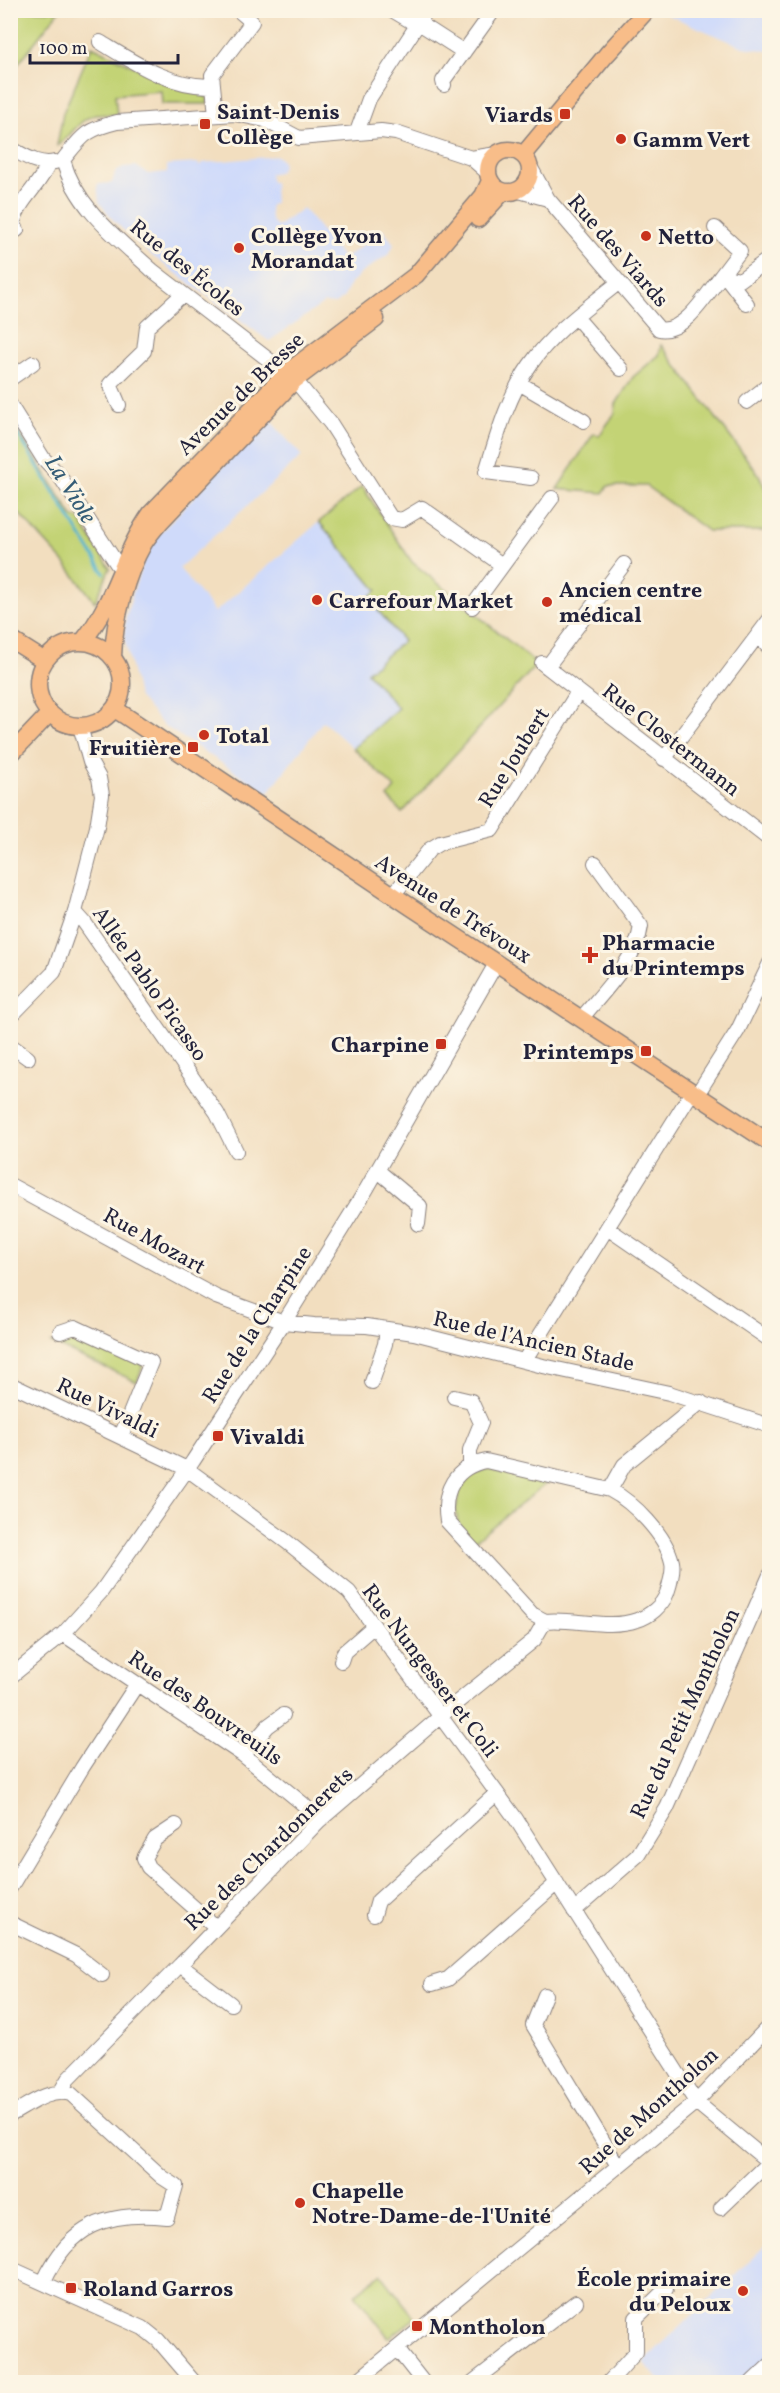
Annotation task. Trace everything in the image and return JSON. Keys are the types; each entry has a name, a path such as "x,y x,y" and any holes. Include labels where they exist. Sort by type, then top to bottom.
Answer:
{"main road":[{"path":"527,161 507,150 497,154 490,162 500,184 529,181 527,161 607,54 647,10"},
{"name":"Avenue de Bresse","path":"83,641 144,543 162,520 290,377 399,300 423,278 500,184"},
{"name":"Avenue de Bresse","path":"113,657 114,627 127,570"},
{"path":"10,639 45,661"},
{"path":"83,641 94,644 113,657 122,676 123,687 115,708 100,722 80,726 59,720 50,713 39,693 40,671 45,661 61,646 83,641"},
{"name":"Avenue de Trévoux","path":"115,708 393,895 770,1143"},
{"path":"10,755 50,713"}],"street":[{"path":"216,116 212,75 252,22 238,10"},
{"path":"392,10 464,52"},
{"path":"357,132 369,99 427,10"},
{"path":"444,85 443,81 494,10"},
{"path":"100,42 145,68 178,83 195,87 212,86"},
{"path":"10,148 31,159 49,163 63,160 83,135 117,122 235,114 265,120 299,138 357,132 396,133 471,158 500,184"},
{"path":"471,158 497,154"},
{"name":"Rue des Écoles","path":"63,160 68,176 83,202 146,264 264,354 290,377 331,424 391,518 402,520 422,508 502,565"},
{"name":"Rue des Viards","path":"527,161 548,199 659,329 668,331 680,326 724,277 740,251 715,228"},
{"path":"17,230 13,223 16,210 45,174 49,163"},
{"name":"Rue des Viards","path":"500,184 548,199"},
{"path":"724,277 740,280 770,258"},
{"path":"724,277 747,304"},
{"path":"531,478 486,472 497,434 519,383 546,345 618,283"},
{"path":"119,405 110,384 144,351 147,327 183,294"},
{"path":"576,317 621,369"},
{"path":"10,379 33,363"},
{"path":"519,383 584,421"},
{"path":"747,402 770,384"},
{"path":"10,405 43,458 59,475 117,564 127,570"},
{"path":"472,607 552,498"},
{"name":"Rue Clostermann","path":"624,564 544,665 770,840"},
{"path":"664,759 770,619"},
{"path":"757,636 770,648"},
{"name":"Rue Joubert","path":"393,895 430,849 440,843 492,830 578,693"},
{"name":"Allée Pablo Picasso","path":"80,726 90,762 99,778 102,795 97,827 75,912 218,1113 236,1151"},
{"path":"581,1019 633,953 640,939 641,926 595,864"},
{"path":"10,1017 54,972 75,912"},
{"name":"Rue de la Charpine","path":"10,1677 63,1634 100,1592 187,1469 284,1322 377,1170 497,962"},
{"path":"524,1361 607,1228 738,1030 770,963"},
{"path":"10,1045 28,1058"},
{"path":"377,1170 420,1206 417,1224"},
{"name":"Rue Mozart","path":"11,1187 216,1298 284,1322"},
{"path":"607,1228 770,1340"},
{"name":"Rue de l’Ancien Stade","path":"284,1322 414,1333 701,1402 770,1426"},
{"path":"60,1332 75,1327 151,1362 121,1436"},
{"path":"372,1382 385,1344 387,1329"},
{"name":"Rue Vivaldi","path":"10,1384 187,1469"},
{"path":"454,1397 471,1401 481,1423 470,1450 470,1465"},
{"path":"610,1490 624,1465 701,1402"},
{"path":"486,1461 610,1490 624,1497 652,1527 667,1548 673,1563 671,1582 666,1596 648,1616 621,1624 565,1619 545,1621 532,1614 447,1521 445,1511 448,1495 460,1471 470,1465 486,1461"},
{"name":"Rue Nungesser et Coli","path":"187,1469 287,1542 349,1592 497,1793 696,2102 769,2163"},
{"name":"Rue du Petit Montholon","path":"574,1911 638,1855 667,1808 770,1575"},
{"name":"Rue des Chardonnerets","path":"61,2091 68,2079 319,1821 534,1640 545,1621"},
{"path":"341,1661 344,1652 374,1626"},
{"name":"Rue des Bouvreuils","path":"63,1634 243,1755 303,1804 319,1821"},
{"path":"10,1887 82,1768 137,1684"},
{"path":"243,1755 268,1726 283,1715"},
{"path":"374,1915 378,1901 497,1793"},
{"path":"176,1825 155,1839 144,1858 148,1867 216,1927"},
{"path":"432,1984 448,1979 557,1884"},
{"path":"10,1923 76,1955 102,1975"},
{"path":"180,1965 231,2004"},
{"path":"545,1995 532,2025 618,2166"},
{"name":"Rue de Montholon","path":"356,2382 696,2102 770,2025"},
{"path":"10,2115 46,2095 61,2091 71,2094 162,2177 176,2186 167,2217 140,2214 120,2216 99,2222 74,2236 52,2264 44,2281"},
{"path":"721,2208 769,2163"},
{"path":"10,2268 44,2281 143,2328 158,2340 194,2382"},
{"path":"613,2381 616,2371 636,2352 636,2318 666,2289"},
{"path":"473,2382 576,2302"},
{"path":"398,2349 423,2382"},
{"path":"752,2382 770,2366"}],"shaded area":[{"path":"659,11 769,11 769,51 743,47"},
{"name":"Collège Yvon Morandat","path":"277,156 282,160 283,166 279,172 270,174 271,182 274,182 275,204 270,205 271,219 277,227 303,208 344,259 383,230 394,244 389,254 360,274 350,284 344,297 335,304 324,303 269,341 147,252 114,221 99,202 97,184 112,183 115,173 123,167 136,166 148,174 167,172 167,165 198,163 199,166 202,163"},
{"path":"268,418 302,456 179,568 215,612 319,522 377,590 368,598 404,642 398,708 353,748 323,721 268,793 163,725 138,696 124,637 126,616 150,544"},
{"name":"École primaire du Peloux","path":"769,2242 769,2358 742,2382 662,2382 643,2362"}],"green space":[{"path":"10,11 59,11 11,73"},
{"path":"92,46 160,79 194,90 207,97 208,104 162,104 161,91 115,95 117,115 90,117 57,146 63,113"},
{"path":"661,345 759,475 769,497 769,531 708,531 646,486 608,486 603,493 557,489 594,433 599,436 615,413 616,404 633,377 659,355"},
{"path":"10,418 73,517 79,519 110,568 95,602 63,561 11,505"},
{"path":"362,486 412,562 537,664 402,813 388,797 395,788 353,748 398,708 367,672 403,641 368,598 377,590 319,522"},
{"path":"82,1335 143,1365 137,1382 51,1343"},
{"path":"486,1469 548,1482 473,1542 458,1525 456,1509 459,1491 471,1475"},
{"path":"381,2274 415,2318 389,2338 355,2294"}],"waterway":[{"name":"La Viole","path":"10,422 104,573"}],"place":[{"name":"Viards","path":"565,114"},
{"name":"Saint-Denis Collège","path":"205,124"},
{"name":"Gamm Vert","path":"621,139"},
{"name":"Netto","path":"646,236"},
{"name":"Collège Yvon Morandat","path":"239,248"},
{"name":"Carrefour Market","path":"317,600"},
{"name":"Ancien centre médical","path":"547,602"},
{"name":"Total","path":"204,735"},
{"name":"Fruitière","path":"193,747"},
{"name":"Pharmacie du Printemps","path":"590,955"},
{"name":"Charpine","path":"441,1044"},
{"name":"Printemps","path":"646,1051"},
{"name":"Vivaldi","path":"218,1436"},
{"name":"Chapelle Notre-Dame-de-l'Unité","path":"300,2203"},
{"name":"Roland Garros","path":"71,2288"},
{"name":"École primaire du Peloux","path":"743,2291"},
{"name":"Montholon","path":"417,2326"}]}
